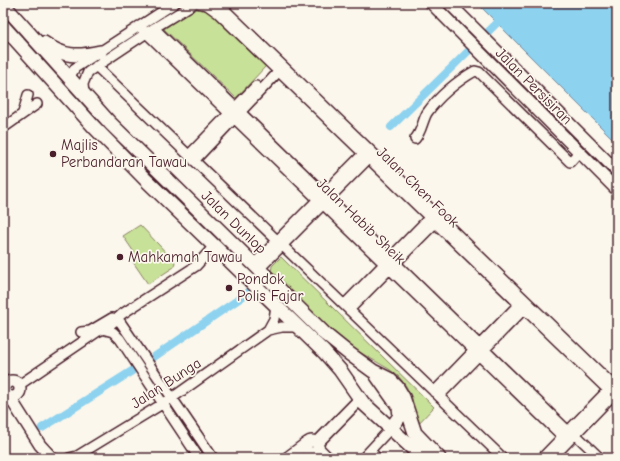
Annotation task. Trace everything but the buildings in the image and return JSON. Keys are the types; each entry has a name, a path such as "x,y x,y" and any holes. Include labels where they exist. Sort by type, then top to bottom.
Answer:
{"main road":[{"name":"Jalan Dunlop","path":"3,4 110,123 326,335 373,371 389,379 397,387 403,398 412,429 439,458"},
{"name":"Jalan Dunlop","path":"3,26 94,127 147,181 324,352 340,370 360,400 423,458"},
{"path":"30,34 51,48 65,54 80,55 100,52"},
{"path":"69,78 69,90 94,127"},
{"path":"373,371 399,407 400,416 391,428"}],"street":[{"path":"84,94 82,88 84,79 88,72 146,29 175,3"},
{"path":"69,78 75,68 100,52 196,3 213,5 218,3"},
{"name":"Jalan Chen Fook","path":"218,3 279,67 614,391"},
{"name":"Jalan Persisiran","path":"430,3 617,190"},
{"name":"Jalan Persisiran","path":"449,3 617,171"},
{"name":"Jalan Chen Fook","path":"205,4 218,13 279,67"},
{"name":"Jalan Habib Sheik","path":"146,29 235,113 479,350 569,434 600,458"},
{"path":"96,66 503,458"},
{"path":"191,158 279,67"},
{"path":"414,139 419,133 426,115 433,105 444,94 475,71 479,72 570,162 579,152"},
{"path":"23,113 28,94"},
{"path":"3,128 37,104"},
{"path":"257,267 369,154"},
{"path":"347,308 435,218"},
{"path":"46,458 40,445 20,413 18,400 10,387 102,329 119,321 127,311 196,266 214,246"},
{"path":"436,394 524,304"},
{"path":"268,330 274,319 276,306"},
{"path":"81,332 90,331 109,319 119,321 213,458"},
{"name":"Jalan Bunga","path":"74,457 163,404 268,330 282,327 297,327"},
{"path":"102,329 113,332 120,338 199,458"},
{"path":"542,458 614,391"},
{"path":"288,458 312,451 360,400"},
{"path":"363,458 391,428"},
{"path":"552,458 569,434"},
{"path":"40,445 52,458"},
{"path":"312,451 329,458"},
{"path":"370,451 377,458"}],"green space":[{"path":"201,3 266,66 236,98 164,29"},
{"path":"140,225 175,262 174,267 148,284 133,262 138,258 123,236"},
{"path":"281,257 434,407 416,426 412,398 406,386 399,377 389,369 342,342 271,272 272,266"}],"water":[{"path":"477,3 617,3 617,143"}],"waterway":[{"path":"391,127 497,23"},
{"path":"151,359 247,293"},
{"path":"42,428 132,371"}],"place":[{"name":"Majlis Perbandaran Tawau","path":"53,154"},
{"name":"Mahkamah Tawau","path":"120,257"},
{"name":"Pondok Polis Fajar","path":"229,288"}]}
